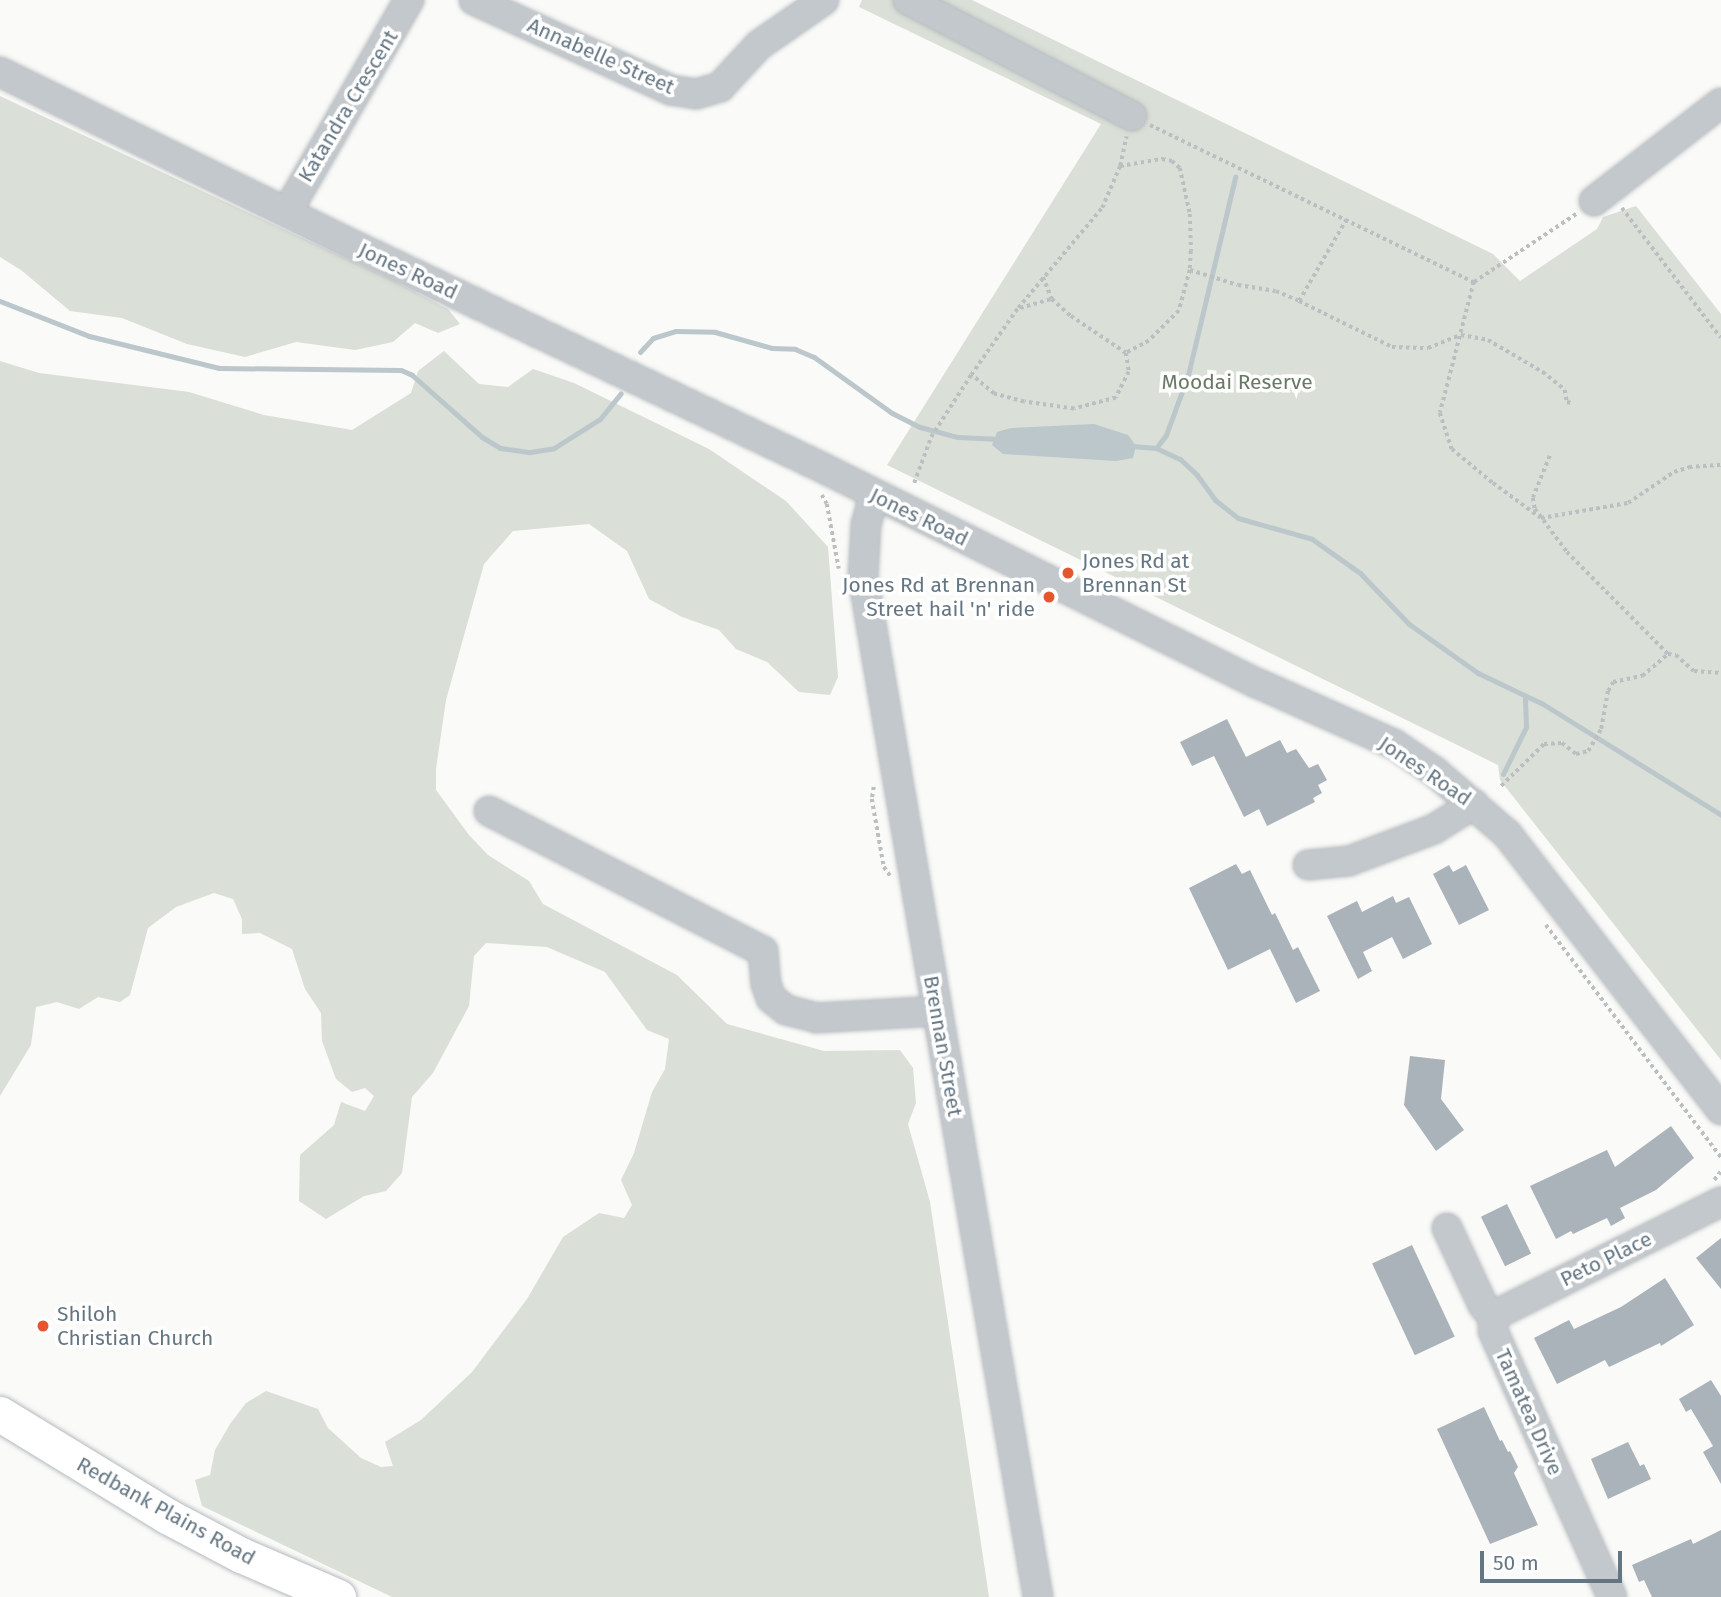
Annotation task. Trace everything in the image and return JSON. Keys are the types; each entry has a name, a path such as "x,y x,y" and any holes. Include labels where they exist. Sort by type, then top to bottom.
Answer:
{"main road":[{"name":"Redbank Plains Road","path":"0,1414 167,1516 241,1555 338,1597"}],"street":[{"name":"Katandra Crescent","path":"287,212 409,0"},
{"name":"Annabelle Street","path":"474,0 671,90 696,94 720,87 759,45 824,0"},
{"path":"908,0 1132,116"},
{"name":"Jones Road","path":"0,72 1259,684 1394,744 1474,804 1507,834 1721,1110"},
{"path":"1601,195 1721,103"},
{"name":"Brennan Street","path":"874,495 866,524 863,577 1038,1597"},
{"path":"1308,865 1349,861 1434,829 1474,804"},
{"path":"489,811 763,951 766,984 771,998 786,1010 817,1018 937,1010"},
{"name":"Peto Place","path":"1493,1318 1721,1202"},
{"name":"Tamatea Drive","path":"1447,1228 1483,1304 1493,1318 1493,1331 1612,1597"}],"path":[{"path":"915,483 931,437 971,375 1018,308 1043,277 1071,249 1102,208 1120,166 1132,116 1474,282"},
{"path":"1120,166 1162,159 1172,161 1180,168 1190,215 1190,270 1179,311 1149,341 1126,353"},
{"path":"1721,338 1601,195 1474,282 1440,413 1452,449 1541,518 1628,503 1674,472 1689,467 1721,465"},
{"path":"1299,301 1346,220"},
{"path":"1190,270 1276,291 1392,347 1428,348 1461,335 1488,340 1543,372 1565,390 1567,402 1572,402"},
{"path":"971,375 994,394 1024,402 1074,409 1116,398 1129,372 1126,353 1071,316 1052,299 1043,277"},
{"path":"1018,308 1052,299"},
{"path":"1550,456 1533,498 1535,509 1567,552 1668,654 1676,655 1694,671 1721,673"},
{"path":"1501,786 1544,744 1562,743 1576,754 1583,755 1601,729 1608,691 1613,682 1643,676 1668,654"},
{"path":"1538,915 1721,1157"}],"green space":[{"name":"Moodai Reserve","path":"862,0 972,0 1493,254 1520,281 1597,229 1603,217 1636,206 1721,314 1721,1060 1500,780 1498,765 887,465 1101,124 859,7"},
{"path":"0,96 394,281 448,309 460,324 438,333 415,323 393,342 355,350 296,342 245,357 187,344 122,318 70,311 21,270 0,257"},
{"path":"444,351 479,384 508,387 533,369 574,383 709,449 786,501 828,547 838,677 830,695 799,692 767,662 736,649 719,630 682,617 649,599 627,551 589,524 513,531 484,564 446,700 436,769 436,790 469,835 488,855 529,881 543,904 677,975 727,1024 824,1051 900,1050 913,1068 916,1103 908,1124 930,1202 989,1597 392,1597 202,1506 195,1480 210,1475 215,1450 230,1424 246,1403 266,1391 318,1409 328,1428 361,1458 381,1467 393,1466 385,1442 421,1420 472,1372 527,1299 563,1237 599,1213 624,1218 632,1205 621,1180 634,1153 652,1092 665,1069 669,1039 647,1030 605,972 547,947 486,943 474,956 469,1006 433,1073 412,1097 402,1173 386,1191 364,1196 326,1219 299,1201 300,1155 334,1125 341,1102 365,1111 374,1096 365,1088 352,1092 336,1079 322,1041 321,1013 305,989 292,949 260,933 242,934 242,919 233,899 214,893 176,907 148,928 130,995 120,1002 98,997 79,1009 57,1002 36,1007 31,1045 0,1096 0,361 39,373 189,392 264,415 352,430 411,393 418,371"}],"shaded area":[{"path":"1094,424 1128,435 1136,446 1133,458 1116,461 1003,454 992,445 997,432 1011,428"}],"building":[{"path":"1227,719 1246,757 1280,740 1287,753 1296,749 1309,768 1318,764 1327,780 1318,785 1322,793 1313,798 1315,802 1267,826 1259,809 1244,817 1214,756 1192,766 1180,742"},
{"path":"1236,864 1242,874 1250,870 1272,915 1275,913 1293,950 1298,947 1320,991 1296,1003 1270,949 1228,970 1189,888"},
{"path":"1449,865 1453,872 1466,865 1489,910 1459,925 1433,874"},
{"path":"1393,896 1396,903 1409,897 1432,944 1403,959 1392,937 1363,952 1372,971 1358,979 1327,916 1357,901 1362,912"},
{"path":"1410,1056 1445,1060 1441,1099 1464,1130 1436,1151 1404,1105"},
{"path":"1671,1126 1694,1158 1656,1190 1620,1208 1625,1218 1611,1226 1607,1218 1556,1239 1530,1186 1607,1150 1615,1167"},
{"path":"1507,1204 1531,1253 1505,1266 1481,1217"},
{"path":"1721,1238 1721,1289 1696,1258"},
{"path":"1412,1245 1455,1337 1415,1355 1372,1264"},
{"path":"1665,1278 1694,1325 1661,1346 1660,1343 1609,1367 1605,1360 1557,1384 1534,1338 1569,1320 1574,1329 1621,1307"},
{"path":"1711,1380 1721,1396 1721,1484 1703,1452 1713,1446 1691,1409 1686,1412 1679,1399"},
{"path":"1484,1407 1500,1441 1502,1440 1508,1452 1510,1451 1518,1467 1514,1473 1538,1525 1490,1544 1437,1429"},
{"path":"1628,1442 1640,1466 1644,1464 1651,1479 1608,1499 1591,1459"},
{"path":"1721,1530 1721,1597 1652,1597 1644,1580 1639,1582 1632,1565 1691,1539 1693,1544"}],"waterway":[{"path":"1156,448 1166,435 1188,375 1235,177"},
{"path":"0,301 89,336 219,368 401,370 412,375 482,437 500,448 530,452 554,448 600,419 621,393"},
{"path":"640,352 653,338 676,331 715,332 772,348 795,349 814,357 892,413 920,427 958,437 1000,439"},
{"path":"1132,446 1156,448 1180,459 1197,475 1215,500 1238,518 1312,539 1360,573 1409,624 1478,673 1543,704 1721,815"},
{"path":"1503,774 1526,727 1525,698"}],"place":[{"name":"Jones Rd at Brennan St","path":"1068,573"},
{"name":"Jones Rd at Brennan Street hail 'n' ride","path":"1049,597"},
{"name":"Shiloh Christian Church","path":"43,1326"}]}
